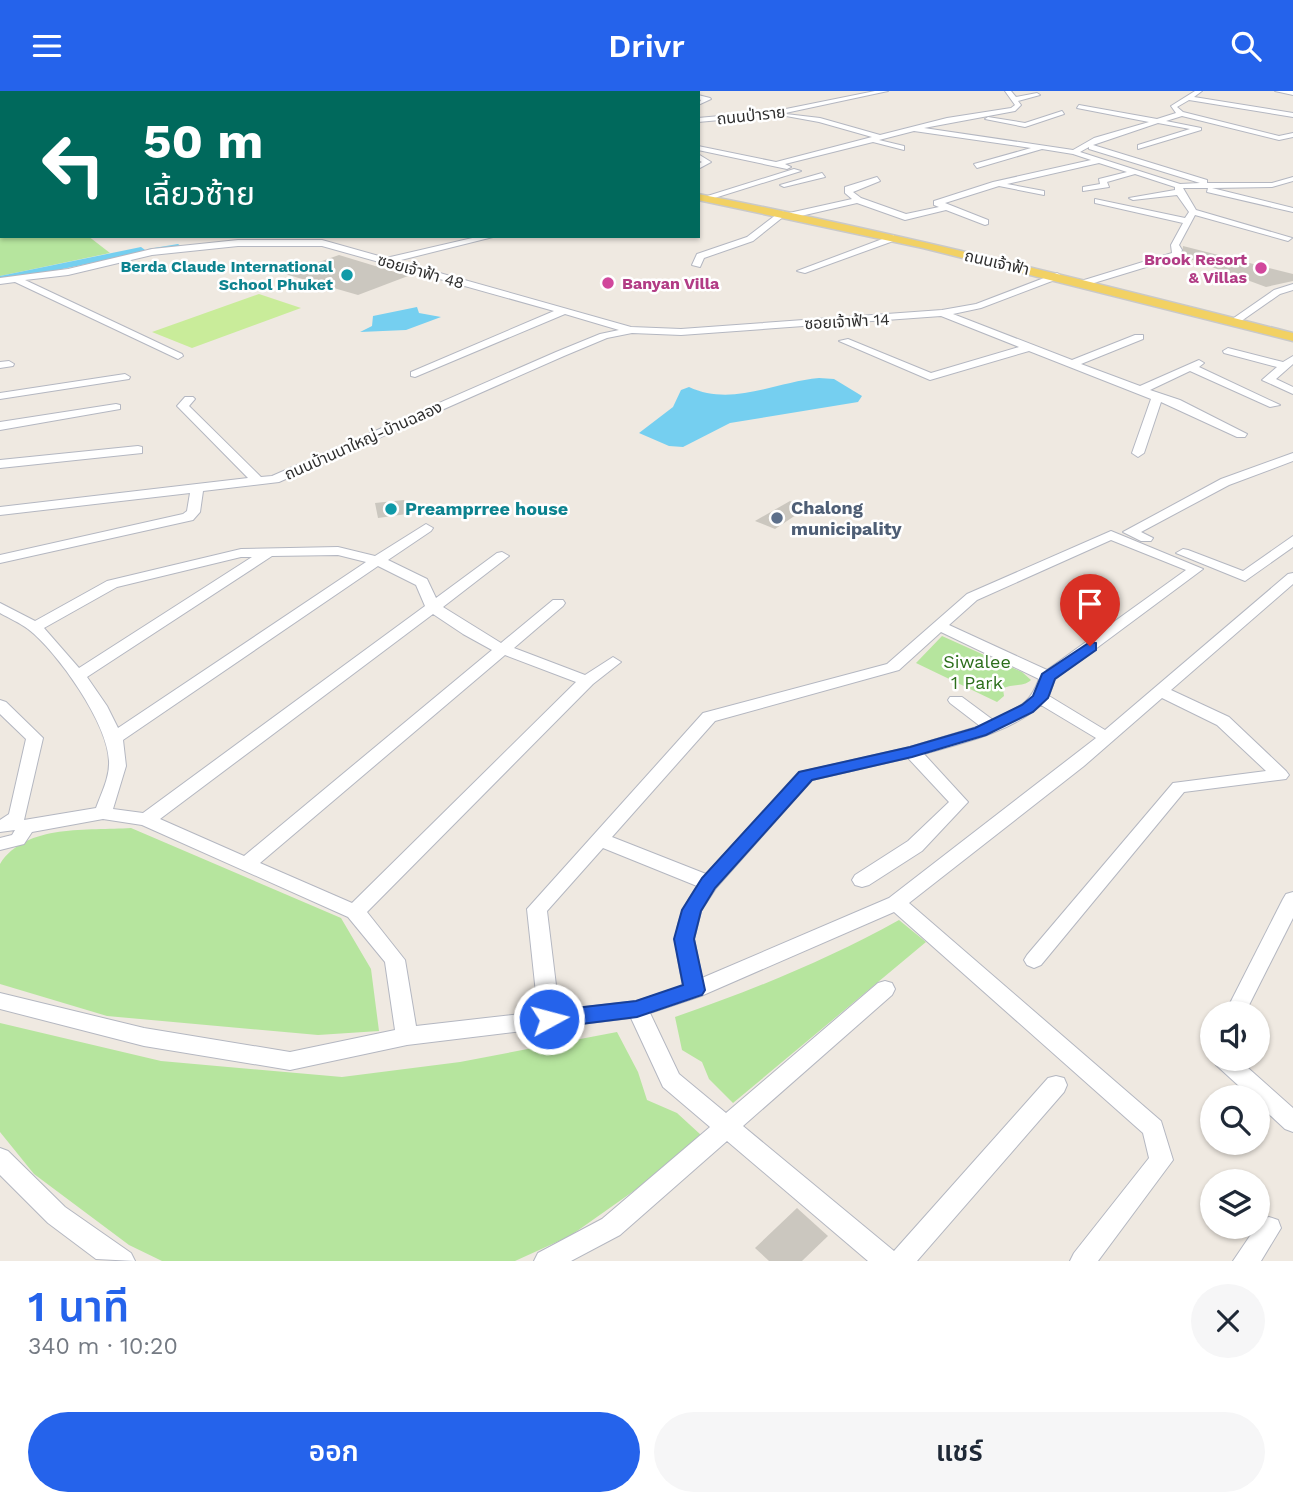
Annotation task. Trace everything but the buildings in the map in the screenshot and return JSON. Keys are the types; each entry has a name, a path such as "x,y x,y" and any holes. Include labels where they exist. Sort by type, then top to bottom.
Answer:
{"main road":[{"name":"ถนนเจ้าฟ้า","path":"701,197 788,214 1057,276 1293,337"}],"street":[{"path":"575,91 591,91"},
{"name":"ถนนป่าราย","path":"700,119 776,113 886,91"},
{"path":"778,165 916,129 1013,110 1018,105 1008,91"},
{"path":"1253,99 1199,91 1173,107 1181,114 1279,138 1293,135"},
{"path":"1278,91 1293,93"},
{"path":"1013,100 1037,95"},
{"path":"1188,98 1293,115"},
{"path":"1079,107 1199,129 1141,147"},
{"path":"776,113 820,120 901,148"},
{"path":"972,116 1023,126 1062,113"},
{"path":"1074,152 1120,133 1181,114"},
{"path":"1121,118 1149,125"},
{"path":"916,129 1074,152 1139,171 1182,188 1293,211"},
{"path":"1120,133 1157,142"},
{"path":"985,157 1021,143"},
{"path":"1087,145 1134,157 1208,183"},
{"path":"977,166 1044,147"},
{"path":"700,148 799,170 701,197"},
{"path":"1113,163 1134,157"},
{"path":"985,222 937,204 996,184 1102,160"},
{"path":"1086,189 1106,185 1102,181 1139,171"},
{"path":"729,203 742,196 822,175"},
{"path":"877,179 848,189 858,200 905,218 947,207"},
{"path":"1133,198 1208,183 1272,185 1293,179"},
{"path":"996,184 1041,193"},
{"path":"1182,188 1193,212 1288,239"},
{"path":"697,265 700,256 750,239 788,214 858,200"},
{"path":"1098,201 1187,221"},
{"path":"1084,283 1176,255 1178,250 1175,245 1185,235 1187,221 1193,212"},
{"path":"322,243 329,238"},
{"path":"385,262 485,238"},
{"path":"802,271 893,238"},
{"name":"ซอยเจ้าฟ้า 48","path":"0,281 19,281 152,252 237,243 322,243 631,330"},
{"name":"ซอยเจ้าฟ้า 14","path":"631,330 681,332 942,313 978,306 1057,276"},
{"path":"19,281 178,356"},
{"path":"1233,322 1277,292 1293,286"},
{"path":"415,374 564,311"},
{"path":"942,313 1027,348 1176,402 1241,434"},
{"name":"ถนนบ้านนาใหญ่-บ้านฉลอง","path":"0,511 275,479 582,345 631,330"},
{"path":"1071,364 1139,337"},
{"path":"844,341 930,377 1027,348"},
{"path":"1228,351 1289,365"},
{"path":"1141,390 1195,364 1273,405"},
{"path":"1289,365 1268,380 1293,391"},
{"path":"0,396 125,377"},
{"path":"1138,453 1157,397"},
{"path":"189,399 183,406 258,481"},
{"path":"0,426 116,407"},
{"path":"0,464 138,450"},
{"path":"1293,457 1225,482 1130,532 1245,577 1293,540"},
{"path":"0,559 188,517 192,514 197,489"},
{"path":"115,738 426,528"},
{"path":"549,1019 537,909 709,717 893,667 972,597 1111,535 1196,569 1048,677 1040,698 1027,709 991,726 912,752 806,776 709,883 691,910 684,939 694,990"},
{"path":"35,627 112,584 241,553 338,551 378,561 422,582 433,607 502,649 587,681"},
{"path":"79,675 269,553"},
{"path":"146,820 502,556"},
{"path":"0,1002 144,1037 290,1061 407,1036 637,1009 694,990 896,903 1106,737 1293,577"},
{"path":"245,865 558,603"},
{"path":"0,607 35,627 79,675 115,738 118,763 103,813"},
{"path":"940,626 1048,677"},
{"path":"355,912 587,681 613,662"},
{"path":"1160,691 1223,721 1286,774"},
{"path":"1040,698 1106,737"},
{"path":"956,699 991,726"},
{"path":"0,705 35,738 18,815 13,825 18,840 0,844"},
{"path":"862,880 915,846 959,802 912,752"},
{"path":"1034,960 1179,787 1286,774"},
{"path":"13,825 103,813 146,820 355,912 395,960 407,1036"},
{"path":"599,839 709,883"},
{"path":"1241,1001 1293,899"},
{"path":"896,903 1153,1128 1161,1160 1083,1261"},
{"path":"547,1261 611,1227 726,1124 885,989"},
{"path":"637,1009 671,1080 887,1261"},
{"path":"1237,1071 1293,1122"},
{"path":"901,1261 1056,1085"},
{"path":"0,1158 19,1182 95,1245 122,1261"},
{"path":"1246,1261 1261,1239"}],"green space":[{"path":"0,238 91,238 110,253 0,276"},
{"path":"259,294 301,308 192,348 152,332"},
{"name":"Siwalee 1 Park","path":"942,636 1022,672 1031,680 1003,689 1004,696 997,702 916,663"},
{"path":"131,828 341,918 371,969 379,1031 318,1035 107,1016 0,984 0,864 11,851 42,835 78,830"},
{"path":"899,920 926,942 733,1103 709,1079 702,1062 682,1050 675,1017 789,973"},
{"path":"0,1023 161,1061 342,1077 460,1062 617,1032 638,1072 647,1100 677,1113 701,1135 638,1188 570,1236 515,1261 162,1261 129,1245 34,1174 0,1132"}],"water":[{"path":"417,307 419,313 441,317 406,330 360,332 372,326 373,316"},
{"path":"819,378 834,379 862,396 858,402 730,423 683,447 669,446 639,433 673,407 681,390 689,387 705,393 737,394"}],"waterway":[{"path":"152,249 178,247"},
{"path":"0,279 141,250"}],"place":[{"name":"Brook Resort & Villas","path":"1261,268"},
{"name":"Berda Claude International School Phuket","path":"347,275"},
{"name":"Banyan Villa","path":"608,283"},
{"name":"Preamprree house","path":"391,509"},
{"name":"Chalong municipality","path":"777,518"}],"route":[{"path":"549,1019 637,1009 694,990 684,939 691,910 709,883 806,776 912,752 981,731 1027,709 1040,698 1048,677 1090,646"}]}
